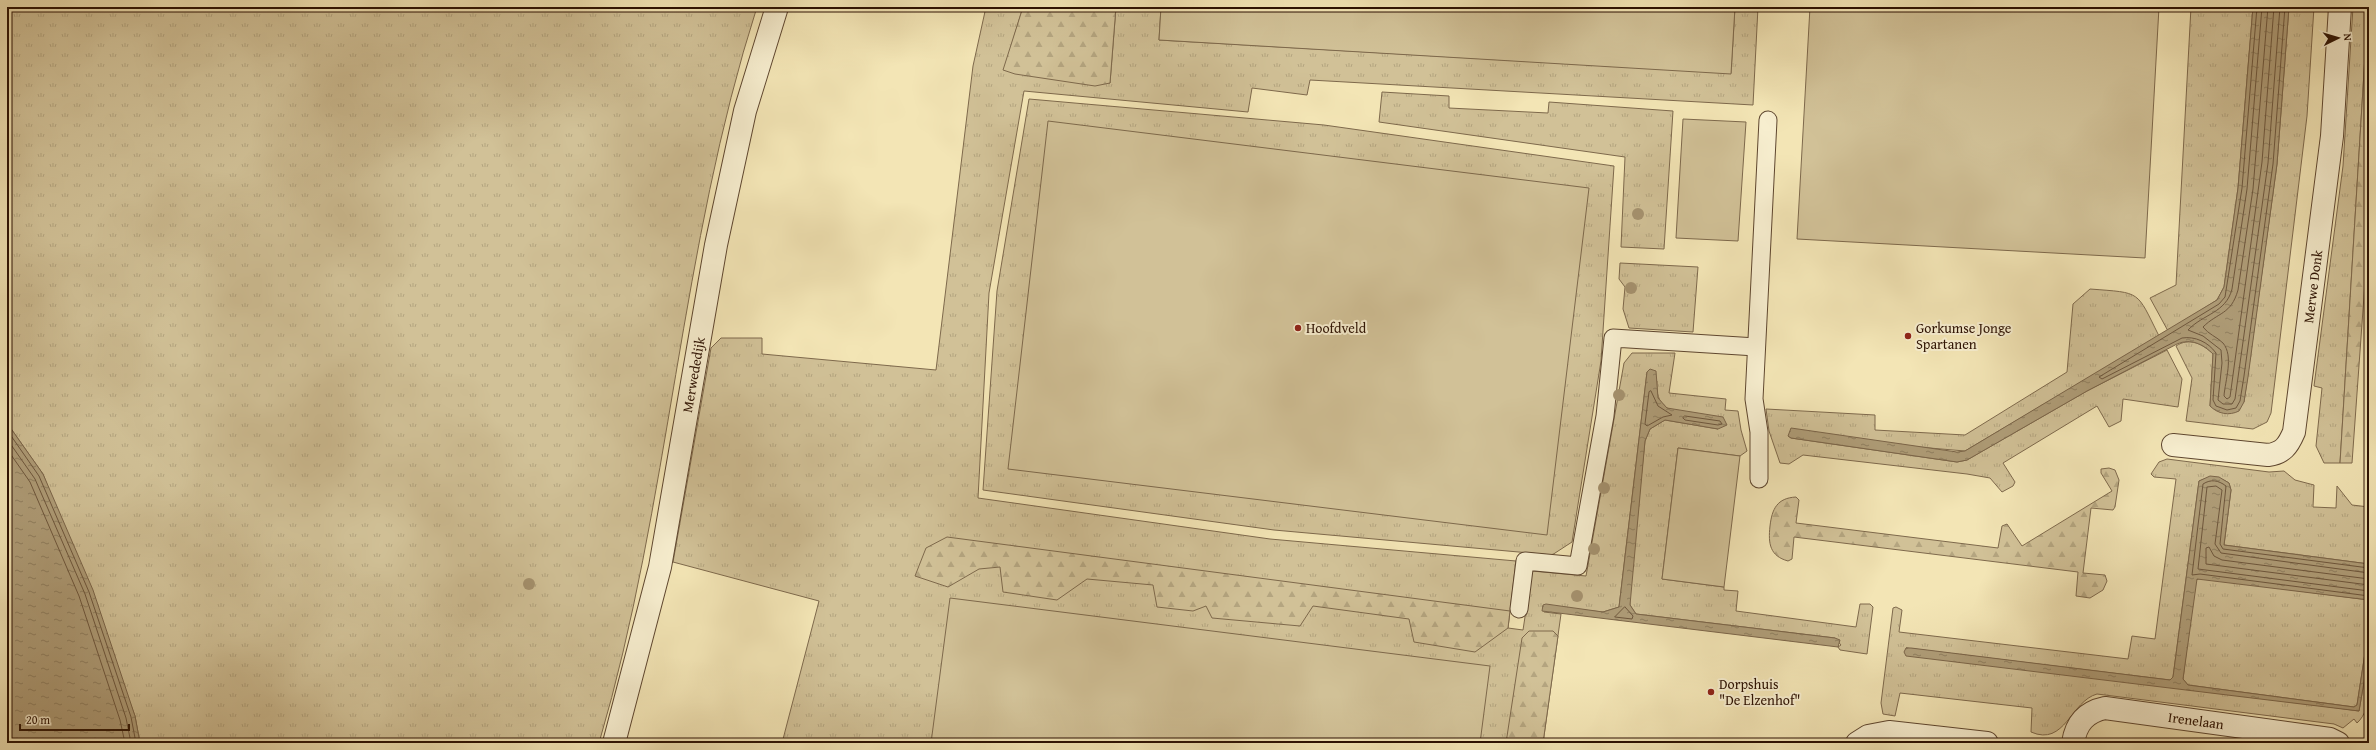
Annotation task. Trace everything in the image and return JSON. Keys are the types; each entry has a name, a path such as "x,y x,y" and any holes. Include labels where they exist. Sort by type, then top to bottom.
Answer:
{"street":[{"name":"Merwededijk","path":"614,743 660,567 716,245 744,119 777,7"},
{"name":"Merwe Donk","path":"2173,445 2268,455 2277,454 2284,450 2294,432 2332,136 2340,7"},
{"name":"Irenelaan","path":"2073,743 2075,730 2080,722 2095,711 2106,708 2330,740 2338,743"},
{"path":"1857,743 1868,736 1889,732 1988,743"}],"lane":[{"path":"1759,479 1759,432 1754,399 1768,120"},
{"path":"1519,609 1525,561 1578,566 1605,416 1613,338 1756,347"}],"green space":[{"path":"7,7 757,7 731,98 710,189 643,560 623,652 599,743 140,743 135,716 43,474 7,423"},
{"path":"986,7 1023,7 1004,70 1110,83 1116,7 1161,7 1159,40 1731,73 1735,7 1758,7 1753,105 1310,80 1307,95 1252,88 1248,112 1024,91 989,293 978,498 1270,539 1516,561 1508,628 1523,630 1532,571 1586,576 1624,363 1632,353 1675,353 1669,393 1726,399 1725,410 1738,411 1741,430 1747,451 1740,456 1678,448 1662,579 1724,587 1724,590 1738,591 1736,611 1856,627 1860,604 1870,604 1873,607 1867,654 1840,650 1838,647 1841,645 1835,638 1636,614 1630,605 1629,594 1645,441 1650,429 1665,420 1718,429 1667,408 1658,396 1657,381 1647,372 1619,607 1603,612 1543,606 1544,612 1561,614 1543,743 782,743 819,601 673,562 711,348 721,338 762,338 762,354 936,370 973,66"},
{"path":"1023,7 1116,7 1110,83 1095,86 1015,74 1003,70"},
{"path":"1161,7 1735,7 1731,74 1159,40"},
{"path":"1810,7 2159,7 2145,258 1797,239"},
{"path":"2191,7 2253,7 2238,188 2224,287 2217,300 2168,331 2150,298 2176,285"},
{"path":"2289,7 2314,7 2307,116 2271,413 2267,422 2253,429 2186,421 2192,378 2176,346 2181,343 2196,343 2205,347 2213,354 2210,406 2220,412 2244,402 2277,164"},
{"path":"2353,7 2368,7 2340,463 2324,463 2316,446 2322,388 2314,386 2343,166"},
{"path":"2368,7 2369,226 2352,463 2340,463"},
{"path":"1382,92 1449,96 1449,108 1548,113 1549,102 1673,111 1664,249 1621,247 1625,157 1379,122"},
{"name":"Hoofdveld","path":"1029,99 1324,125 1614,166 1601,361 1572,542 1552,555 1274,530 983,490 997,291"},
{"path":"1683,119 1746,122 1738,241 1676,238"},
{"name":"Hoofdveld","path":"1048,121 1589,188 1547,535 1008,469"},
{"path":"1620,263 1698,267 1693,332 1629,328 1623,309 1625,287 1619,279"},
{"path":"2090,289 2119,292 2135,297 2141,302 2146,310 2159,336 1965,451 1788,436 1791,438 1957,462 1967,460 2087,391 2167,350 2182,379 2178,407 2123,399 2121,421 2109,427 2097,406 2003,463 2015,482 2013,486 2002,492 1990,478 1967,474 1803,455 1789,464 1780,463 1769,431 1766,409 1875,415 1875,430 1965,435 2067,372 2073,304"},
{"path":"1678,448 1740,456 1724,587 1662,579"},
{"path":"2167,459 2269,472 2284,471 2295,480 2314,485 2313,507 2336,508 2337,486 2352,505 2369,507 2369,564 2224,545 2231,490 2229,483 2225,481 2218,478 2207,478 2199,481 2173,677 2170,680 1906,648 2359,711 2369,653 2370,680 2368,700 2366,709 2357,723 2354,719 2343,728 2334,724 2097,694 2088,698 2080,705 2060,728 2052,733 2043,735 2031,732 2032,708 1900,693 1895,716 1883,714 1881,703 1893,608 1896,607 1902,610 1899,632 2128,659 2132,636 2155,639 2176,479 2154,477 2151,474 2159,462"},
{"path":"2109,468 2115,470 2119,480 2115,507 2113,510 2091,508 2083,573 2105,575 2107,581 2103,590 2090,598 2076,596 2078,572 1794,537 1792,559 1788,561 1777,556 1770,544 1770,526 1774,510 1780,502 1796,497 1799,500 1796,523 1998,548 2002,526 2007,524 2022,546 2112,491 2101,473 2101,469"},
{"path":"947,537 1510,611 1508,628 1475,652 1414,642 1409,619 1313,606 1300,626 1212,618 1206,606 1193,611 1157,607 1153,585 1087,579 1057,600 1003,592 1000,567 979,569 948,587 915,576 926,548"},
{"path":"2200,578 2369,600 2369,627 2357,705 2354,707 2188,685 2183,679 2195,581"},
{"path":"950,598 1490,666 1480,743 931,743"},
{"path":"1529,631 1553,631 1558,636 1543,743 1506,743 1522,638"}],"water":[{"path":"2253,7 2289,7 2277,164 2248,377 2244,402 2239,411 2228,414 2216,411 2210,406 2213,354 2205,347 2196,343 2182,342 2087,391 1967,460 1957,462 1791,438 1788,436 1791,428 1957,452 1965,451 2217,300 2224,287 2238,188"},
{"path":"1650,369 1656,371 1658,398 1667,408 1723,417 1727,425 1718,429 1665,420 1650,429 1645,441 1630,605 1636,614 1835,638 1840,640 1838,647 1542,611 1543,605 1546,604 1603,612 1619,607 1647,372"},
{"path":"7,423 43,474 93,590 135,716 140,743 7,743"},
{"path":"2210,476 2219,477 2229,483 2231,490 2224,545 2369,564 2369,600 2197,579 2183,679 2188,685 2354,707 2357,705 2369,627 2369,653 2359,711 1906,656 1904,652 1906,648 1911,648 2170,680 2173,677 2199,481"}],"place":[{"name":"Hoofdveld","path":"1298,328"},
{"name":"Gorkumse Jonge Spartanen","path":"1908,336"},
{"name":"Dorpshuis \"De Elzenhof\"","path":"1711,692"}]}
